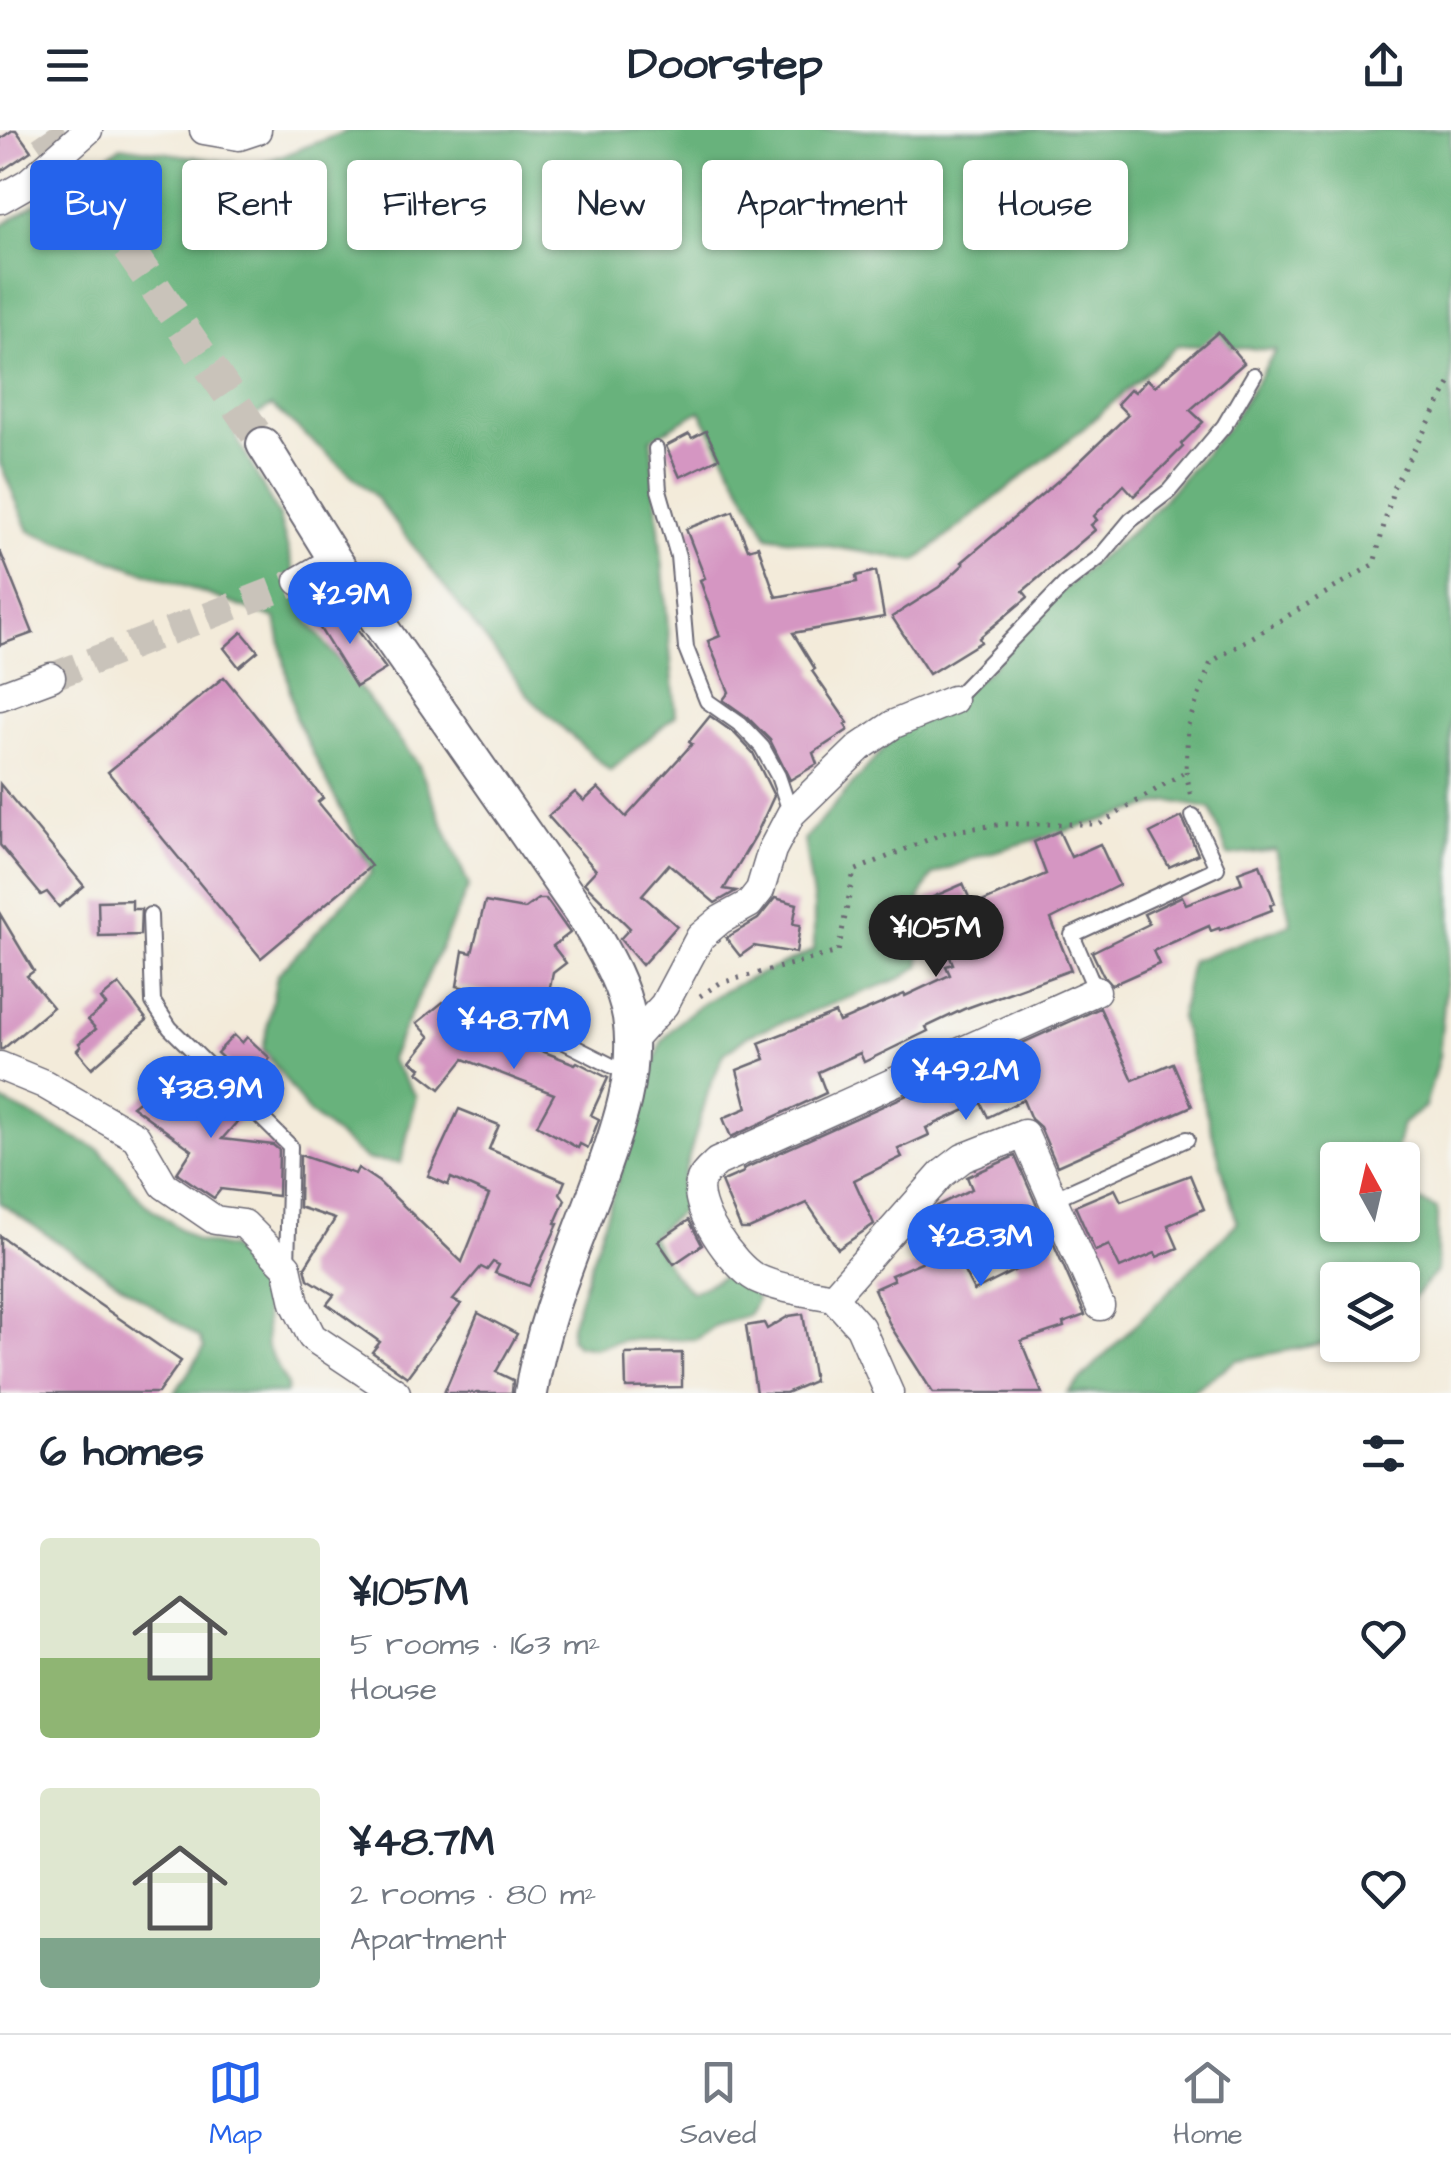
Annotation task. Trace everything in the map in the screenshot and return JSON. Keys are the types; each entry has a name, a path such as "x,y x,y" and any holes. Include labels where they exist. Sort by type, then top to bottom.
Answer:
{"street":[{"path":"0,200 28,183 88,130"},
{"path":"211,131 239,136 257,130"},
{"path":"263,444 335,560 585,919 619,986 628,1015 630,1075 619,1124 548,1322 531,1393"},
{"path":"299,581 335,560"},
{"path":"0,696 50,677"},
{"path":"630,1042 664,1005 700,936 748,904 760,890 772,850 792,814 871,739 894,724 953,700"},
{"path":"889,1393 860,1328 833,1297 757,1278 735,1263 704,1212 698,1193 702,1177 717,1162 1096,990"},
{"path":"0,1066 44,1084 136,1138 164,1185 215,1220 244,1224 288,1266 295,1303 312,1337 396,1393"},
{"path":"833,1297 942,1174 962,1158 1024,1134 1100,1306"}],"lane":[{"path":"953,700 1065,584 1100,557 1131,520 1169,491 1224,426 1254,375"},
{"path":"656,450 659,490 678,556 686,648 707,702 742,726 762,747 792,814"},
{"path":"1096,990 1072,934 1217,868 1193,816"},
{"path":"150,915 153,1002 170,1028 290,1146 288,1266"},
{"path":"472,1008 504,1011 630,1075"},
{"path":"1053,1199 1187,1139"}],"path":[{"path":"690,1002 720,983 838,952 854,871 946,832 1004,824 1100,824 1186,771 1188,725 1212,662 1374,564 1394,486 1451,382"}],"green space":[{"path":"350,130 1451,130 1451,930 1439,1057 1425,1107 1402,1124 1398,1142 1320,1142 1320,1242 1420,1242 1420,1201 1437,1209 1437,1271 1420,1291 1420,1262 1320,1262 1320,1344 1237,1360 1189,1393 1067,1393 1237,1223 1180,1017 1191,961 1291,924 1275,850 1228,856 1211,809 1170,801 979,856 932,875 920,897 920,966 900,979 748,1035 724,1054 709,1089 681,1184 682,1210 651,1237 673,1274 692,1292 732,1272 748,1284 757,1300 748,1315 715,1326 697,1339 624,1340 593,1348 577,1345 570,1338 661,1043 692,1011 711,998 814,950 814,905 804,840 899,731 987,672 1059,593 1148,517 1229,425 1276,350 1178,345 1085,427 916,561 768,536 700,411 651,439 676,715 610,771 532,700 373,494 272,406 232,429 279,517 308,621 418,764 469,886 390,1059 416,1096 401,1163 367,1160 309,1113 263,1049 277,975 372,872 295,717 276,619 29,531 0,463 0,227 30,207 30,250 162,250 162,160 101,160 122,146 215,160 182,160 182,250 327,250 327,160 271,160"},
{"path":"0,1100 100,1150 145,1204 197,1241 230,1248 263,1281 267,1347 287,1385 286,1393 175,1393 204,1348 200,1338 0,1203"}],"building":[{"path":"13,130 31,151 0,172 0,139"},
{"path":"1218,332 1244,363 1190,410 1203,422 1181,444 1183,447 1134,496 1124,485 1094,516 1097,520 1091,525 1095,530 1023,591 1028,597 979,638 981,642 929,674 892,617 939,587 962,562 1073,468 1128,415 1117,404 1131,389 1135,392 1147,379 1155,386"},
{"path":"706,431 719,458 680,477 666,446 689,434 692,438"},
{"path":"733,511 748,549 758,546 776,597 857,582 856,576 876,571 884,617 793,633 815,669 812,671 848,723 848,730 813,753 817,764 790,780 770,740 723,700 729,692 708,641 720,636 700,580 705,578 686,529"},
{"path":"0,551 33,633 0,645"},
{"path":"341,607 386,669 356,687 316,622"},
{"path":"242,632 258,651 239,667 224,648"},
{"path":"224,677 323,798 318,802 371,866 261,958 108,772"},
{"path":"710,716 753,753 774,796 724,889 736,891 715,903 669,864 642,895 677,926 642,965 620,939 630,928 584,883 596,870 548,816 575,792 584,801 598,788 626,817 692,744 689,742"},
{"path":"0,784 84,886 59,907 47,892 41,895 0,845"},
{"path":"1182,817 1198,854 1169,867 1150,833"},
{"path":"1059,831 1071,857 1100,844 1119,885 1051,919 1071,970 964,1009 864,1062 860,1053 818,1072 826,1093 731,1137 723,1118 747,1108 737,1070 765,1059 759,1043 835,1013 839,1022 950,975 946,966 953,964 926,900 963,884 973,906 1046,874 1034,842"},
{"path":"1260,864 1275,903 1270,905 1272,910 1220,930 1211,931 1209,926 1153,951 1159,964 1112,985 1103,975 1092,952 1149,924 1144,914 1182,896 1186,904 1242,883 1238,872"},
{"path":"775,898 797,904 793,924 800,925 796,953 754,946 740,956 726,938 758,919"},
{"path":"538,899 546,899 570,933 553,946 566,963 553,973 546,1005 457,986 463,951 472,953 485,902 524,909"},
{"path":"132,900 132,909 141,909 140,935 99,936 98,901"},
{"path":"0,914 34,971 27,976 53,1007 3,1049 0,1049"},
{"path":"119,984 147,1020 92,1068 77,1050 79,1043 96,1029 88,1020 106,1005 101,999"},
{"path":"443,1002 503,1050 506,1037 577,1062 608,1078 591,1115 599,1119 588,1148 580,1144 578,1148 537,1125 554,1094 464,1059 440,1089 418,1072 421,1068 411,1061 430,1037 417,1023"},
{"path":"1100,1008 1133,1080 1173,1063 1192,1106 1057,1166 1023,1100 988,1117 981,1103 926,1128 929,1135 898,1149 902,1157 854,1180 874,1224 838,1249 807,1203 741,1229 721,1182"},
{"path":"234,1035 242,1043 247,1037 270,1058 265,1064 279,1076 257,1098 237,1079 241,1075 217,1053"},
{"path":"174,1073 211,1104 222,1094 243,1115 222,1139 273,1145 279,1150 278,1196 221,1189 214,1198 177,1173 192,1150 132,1106"},
{"path":"459,1109 499,1125 489,1149 565,1181 560,1193 565,1200 529,1286 495,1273 499,1265 493,1262 487,1270 481,1267 453,1300 461,1304 407,1377 372,1352 380,1342 327,1304 334,1295 308,1279 305,1267 335,1219 299,1207 300,1155 355,1174 358,1168 379,1182 462,1262 489,1195 451,1178 448,1185 428,1176"},
{"path":"1015,1156 1085,1315 1063,1323 1064,1327 1021,1341 1042,1393 933,1393 891,1327 874,1289 894,1280 891,1275 926,1260 913,1233 937,1206 972,1189 967,1177","holes":["999,1227 1018,1269 974,1291 953,1250"]},
{"path":"1190,1175 1204,1209 1168,1225 1178,1248 1120,1268 1109,1245 1095,1251 1075,1206 1115,1189 1121,1201"},
{"path":"689,1220 702,1245 674,1264 658,1241"},
{"path":"0,1236 181,1361 158,1393 0,1393"},
{"path":"478,1313 517,1334 496,1372 513,1380 512,1393 444,1393"},
{"path":"803,1314 814,1381 786,1393 756,1393 746,1326 764,1323 767,1329 789,1316"},
{"path":"682,1353 682,1387 626,1388 625,1354"}],"tunnel":[{"path":"46,130 263,444"},
{"path":"51,677 299,581"}]}
